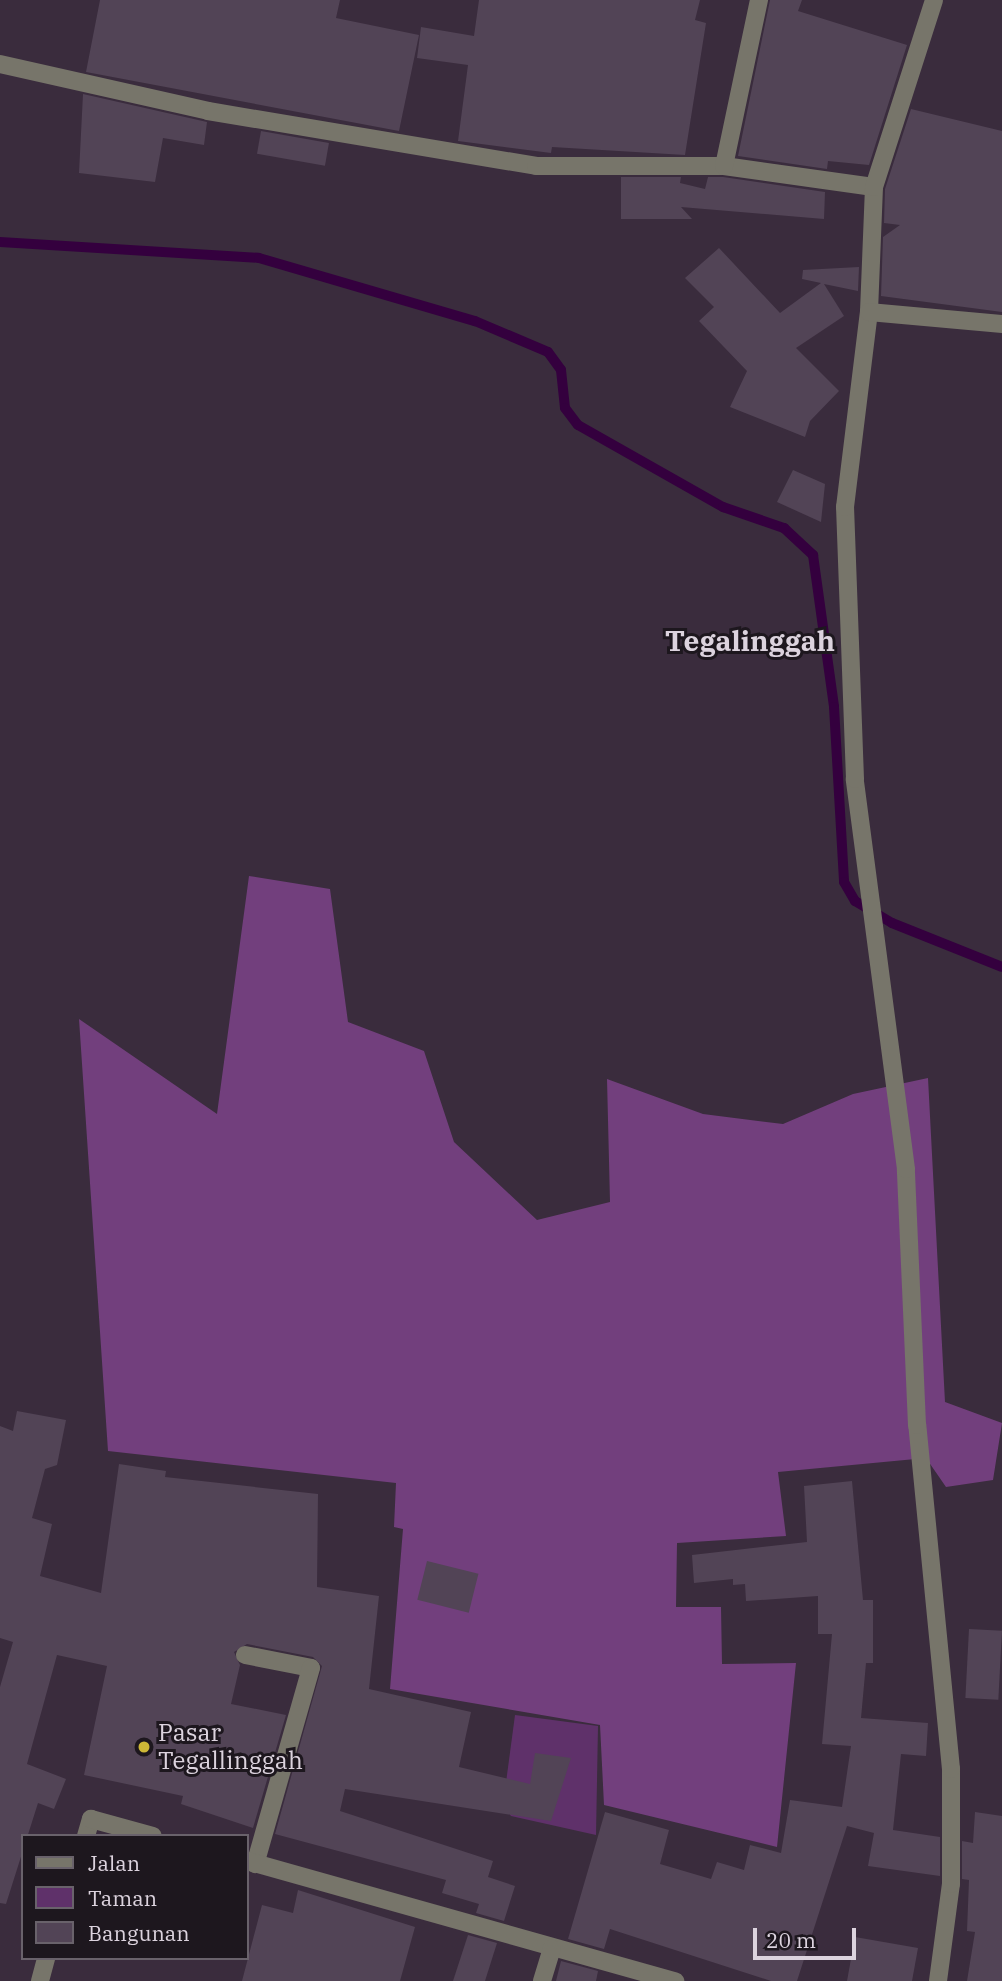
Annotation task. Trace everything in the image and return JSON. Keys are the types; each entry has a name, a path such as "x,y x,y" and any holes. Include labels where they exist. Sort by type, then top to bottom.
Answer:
{"street":[{"path":"724,166 759,0"},
{"path":"934,0 874,187 869,312 845,507 855,779 866,893 906,1169 917,1425 951,1769 951,1884 938,1981"},
{"path":"0,64 208,111 536,166 724,166 874,187"},
{"path":"869,312 1002,324"},
{"path":"245,1655 311,1668 251,1863 552,1949 676,1981"},
{"path":"87,1834 92,1819 146,1834"},
{"path":"542,1981 552,1949"},
{"path":"40,1981 45,1960"}],"green space":[{"path":"515,1715 598,1726 596,1835 511,1816 503,1805"}],"shaded area":[{"path":"249,876 330,889 348,1022 424,1051 454,1142 537,1220 610,1202 607,1079 703,1114 783,1124 853,1094 928,1078 945,1402 1002,1423 993,1480 946,1487 926,1458 778,1472 786,1536 677,1543 676,1607 721,1607 722,1664 796,1663 777,1847 604,1805 600,1725 390,1689 403,1529 394,1527 396,1483 108,1451 79,1019 217,1114"}],"building":[{"path":"100,0 340,0 336,18 419,35 399,131 86,72"},
{"path":"479,0 700,0 695,20 706,23 685,155 552,147 551,153 458,141 468,65 417,58 421,27 474,36"},
{"path":"770,0 802,0 798,11 907,45 869,165 828,161 827,169 738,156"},
{"path":"83,94 207,122 204,145 163,138 155,182 79,173"},
{"path":"911,109 1002,131 1002,312 881,296 883,237 900,225 884,223 885,189"},
{"path":"261,131 329,143 325,166 257,154"},
{"path":"621,177 681,177 680,183 705,189 708,177 723,177 825,192 824,219 681,207 692,219 621,219"},
{"path":"719,248 780,313 821,283 802,279 803,270 859,267 858,291 824,284 844,316 796,348 839,391 810,421 805,437 730,407 747,371 699,321 714,307 685,278"},
{"path":"793,470 825,484 821,522 777,502"},
{"path":"17,1411 66,1420 57,1465 45,1469 32,1518 52,1524 40,1576 101,1593 119,1464 166,1471 165,1477 318,1494 317,1587 379,1596 369,1689 471,1712 459,1767 530,1784 535,1753 571,1758 551,1821 345,1789 340,1811 493,1861 488,1877 515,1886 504,1921 476,1913 479,1904 442,1893 446,1880 275,1834 322,1666 313,1657 247,1644 234,1652 240,1665 231,1704 286,1715 253,1828 181,1804 183,1796 84,1775 107,1666 57,1655 27,1764 66,1779 54,1809 38,1803 28,1834 21,1834 21,1857 6,1904 0,1903 0,1687 13,1642 0,1638 0,1426 13,1431"},
{"path":"852,1481 863,1600 873,1600 873,1663 866,1663 861,1718 928,1723 926,1756 901,1754 893,1830 940,1837 940,1876 868,1866 874,1833 847,1826 797,1981 771,1981 610,1929 604,1949 568,1939 605,1812 669,1830 660,1864 711,1879 717,1862 744,1870 750,1845 781,1853 790,1800 842,1807 851,1746 822,1744 832,1634 818,1634 818,1596 746,1601 745,1584 733,1585 733,1579 694,1583 692,1555 807,1542 804,1486"},
{"path":"427,1561 478,1574 469,1613 417,1600"},
{"path":"969,1629 1002,1631 998,1700 965,1698"},
{"path":"975,1812 1002,1816 1002,1981 967,1981 975,1932 967,1931 969,1880 962,1879 962,1841 973,1843"},
{"path":"298,1890 415,1927 400,1981 242,1981 262,1905 293,1913"},
{"path":"468,1935 497,1943 485,1981 453,1981"},
{"path":"855,1937 918,1948 912,1981 847,1981"},
{"path":"561,1961 598,1971 596,1981 556,1981"}],"waterway":[{"path":"0,242 259,258 475,321 548,352 561,370 565,408 578,425 723,507 784,528 813,555 834,707 844,882 855,901 892,923 1002,967"}],"place":[{"name":"Pasar Tegallinggah","path":"144,1747"}],"district":[{"name":"Tegalinggah","path":"750,641"}]}
